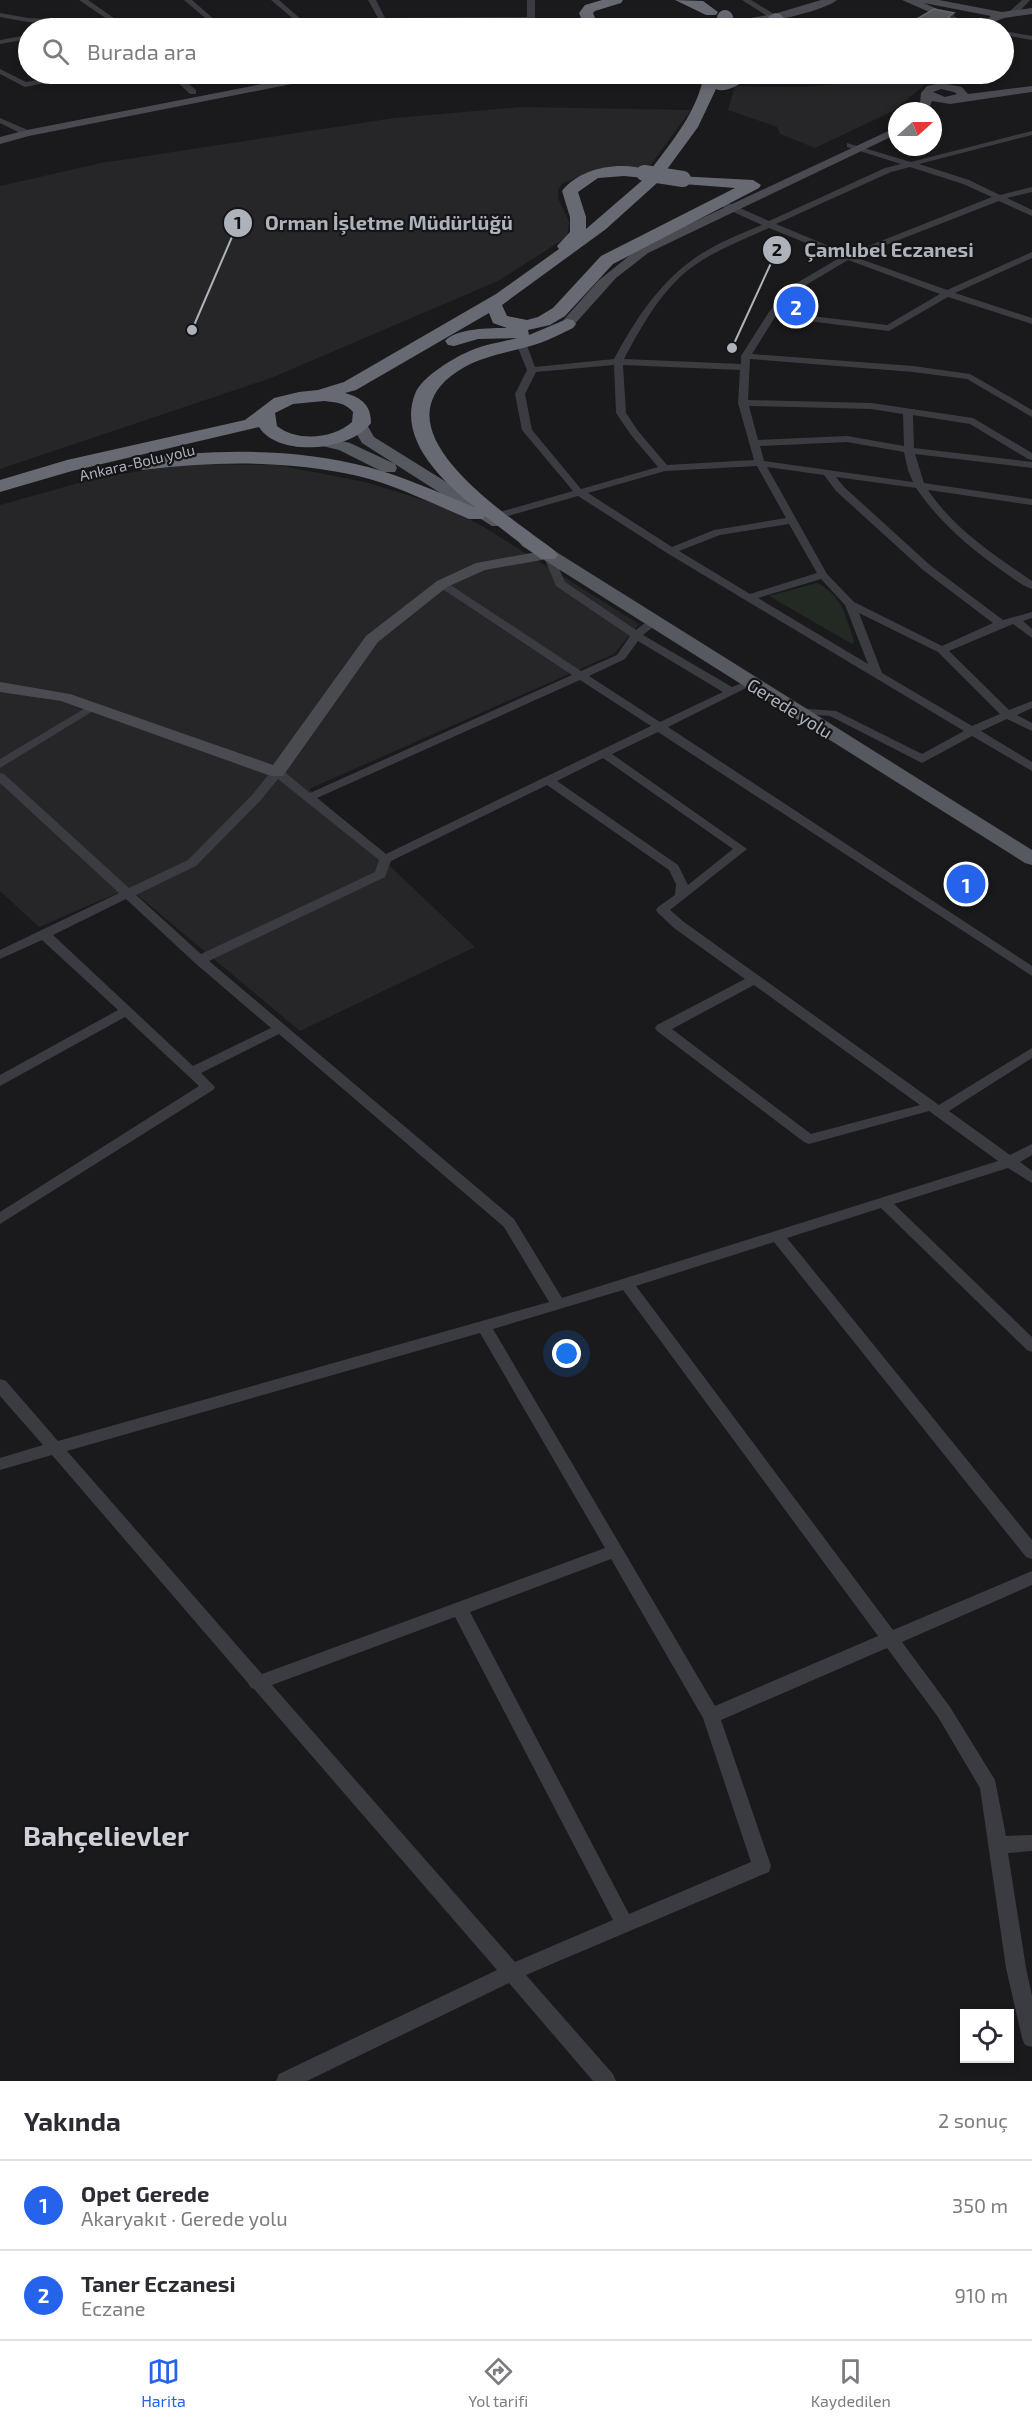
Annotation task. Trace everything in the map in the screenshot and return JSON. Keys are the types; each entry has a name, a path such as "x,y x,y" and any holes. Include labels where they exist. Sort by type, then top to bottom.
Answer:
{"highway":[{"path":"589,18 586,13 590,8 616,0"},
{"path":"682,0 698,4 713,18"},
{"path":"716,18 719,0"},
{"path":"358,407 368,393 454,341 499,303 600,226 651,180 690,127 710,84"},
{"path":"321,395 350,386 499,303 612,231 665,182 704,131 722,84"},
{"path":"624,172 753,185 726,206 607,260 559,312 544,321 528,325 511,324 499,319 499,303 505,285 579,234 578,217 570,191 575,183 596,174 624,172"},
{"path":"454,341 477,334 517,333 567,324"},
{"path":"488,517 435,457 425,438 420,419 424,394 445,372 480,353 554,332 567,324"},
{"path":"266,414 264,421 276,435 304,442 344,436 360,426 363,413 358,407 349,401 321,395"},
{"name":"Ankara-Bolu yolu","path":"0,486 67,466 251,424 272,407 287,400 321,395"},
{"name":"Ankara-Bolu yolu","path":"0,498 92,472 200,447 276,435"},
{"path":"92,472 170,459 230,458 295,462 361,471 488,517 548,555"}],"main road":[{"path":"360,426 368,440 488,517"},
{"path":"320,441 344,446 488,517"},
{"name":"Gerede yolu","path":"548,555 1032,859"}],"street":[{"path":"83,0 109,18"},
{"path":"188,0 209,18"},
{"path":"275,0 296,18"},
{"path":"372,0 381,18"},
{"path":"531,0 531,18"},
{"path":"746,0 775,17"},
{"path":"760,18 775,17 832,0"},
{"path":"907,0 950,18"},
{"path":"923,0 1007,14 1032,11"},
{"path":"998,18 1026,0"},
{"path":"0,15 18,18"},
{"path":"1014,35 1032,38"},
{"path":"0,42 18,39"},
{"path":"0,71 18,81"},
{"path":"184,84 193,92"},
{"path":"0,130 15,125 237,84"},
{"path":"0,141 27,133 276,84"},
{"path":"927,102 937,84"},
{"path":"956,84 957,94"},
{"path":"932,91 957,94 1032,87"},
{"path":"942,105 957,94"},
{"path":"0,120 15,125 27,133"},
{"path":"567,324 597,288 621,265 644,250 726,206 855,146 888,126"},
{"path":"753,185 888,133"},
{"path":"664,468 634,433 621,413 618,361 639,321 676,276 713,250 888,170 1032,133"},
{"path":"855,146 966,182 1032,213"},
{"path":"1032,189 1001,197 847,257 793,289 772,314 746,362 742,403 756,443 760,463 823,575 850,604 942,650 1008,715 1032,728"},
{"path":"726,206 847,257 946,294 1032,321"},
{"path":"772,314 890,328 946,294 1032,255"},
{"path":"521,343 532,370 520,394 527,430 579,492 671,551 877,672 1032,767"},
{"path":"532,370 560,365 618,361 746,362 913,369 970,377 1032,414"},
{"path":"742,403 871,406 973,421 1032,457"},
{"path":"908,410 912,470 920,487 941,514 992,558 1032,586"},
{"path":"756,443 847,439 910,450 1032,465"},
{"path":"488,517 664,468 760,463 1032,502"},
{"path":"828,474 840,489 927,568 1001,624"},
{"path":"671,551 718,532 792,520"},
{"path":"0,955 192,862 256,798 277,772 372,639 442,584 481,566 548,555 560,584 636,635 732,692"},
{"path":"750,597 823,575"},
{"path":"442,584 1032,972"},
{"path":"850,604 877,672"},
{"path":"942,650 1001,624 1032,615"},
{"path":"1015,620 1032,635"},
{"path":"310,797 621,657 636,635 653,622"},
{"path":"200,960 381,874 385,860 660,728 750,682"},
{"path":"0,687 64,697 94,706 277,772 385,860"},
{"path":"795,711 832,713 922,759 972,731 1032,704"},
{"path":"0,764 94,706"},
{"path":"605,754 741,849 662,910 1032,1178"},
{"path":"0,777 200,960 509,1223 558,1305"},
{"path":"549,781 674,868 682,884 681,897"},
{"path":"0,1219 208,1087 44,934"},
{"path":"755,979 662,1028 809,1139 936,1108 1032,1053"},
{"path":"0,1081 127,1011"},
{"path":"192,1072 281,1028"},
{"path":"0,1464 558,1305 1010,1162 1032,1149"},
{"path":"884,1202 1032,1346"},
{"path":"777,1236 1032,1552"},
{"path":"626,1283 944,1712 989,1786 1016,1968 1032,2038"},
{"path":"286,2081 510,1973 762,1866 711,1716 484,1326"},
{"path":"0,1385 53,1449 606,2081"},
{"path":"257,1683 615,1551"},
{"path":"711,1716 1032,1578"},
{"path":"459,1608 625,1924"},
{"path":"998,1845 1032,1843"}],"shaded area":[{"path":"924,84 904,102 888,102 888,113 815,148 780,134 777,127 728,110 735,86"},
{"path":"522,107 691,110 646,171 592,171 562,184 558,190 558,198 569,222 567,237 498,281 271,378 0,469 0,186 101,163 394,118"},
{"path":"188,464 278,465 365,482 443,506 482,526 639,624 614,654 309,789 475,947 300,1031 129,888 39,927 0,891 0,505 100,477"},
{"path":"817,583 838,600 854,641 852,644 769,596"}],"building":[{"path":"934,9 954,13 948,17 950,18 918,18"}],"place":[{"name":"Taner Eczanesi","path":"796,306"},
{"name":"Orman İşletme Müdürlüğü","path":"192,330"},
{"name":"Çamlıbel Eczanesi","path":"732,348"},
{"name":"Opet Gerede","path":"966,884"}],"district":[{"name":"Bahçelievler","path":"106,1835"}]}
